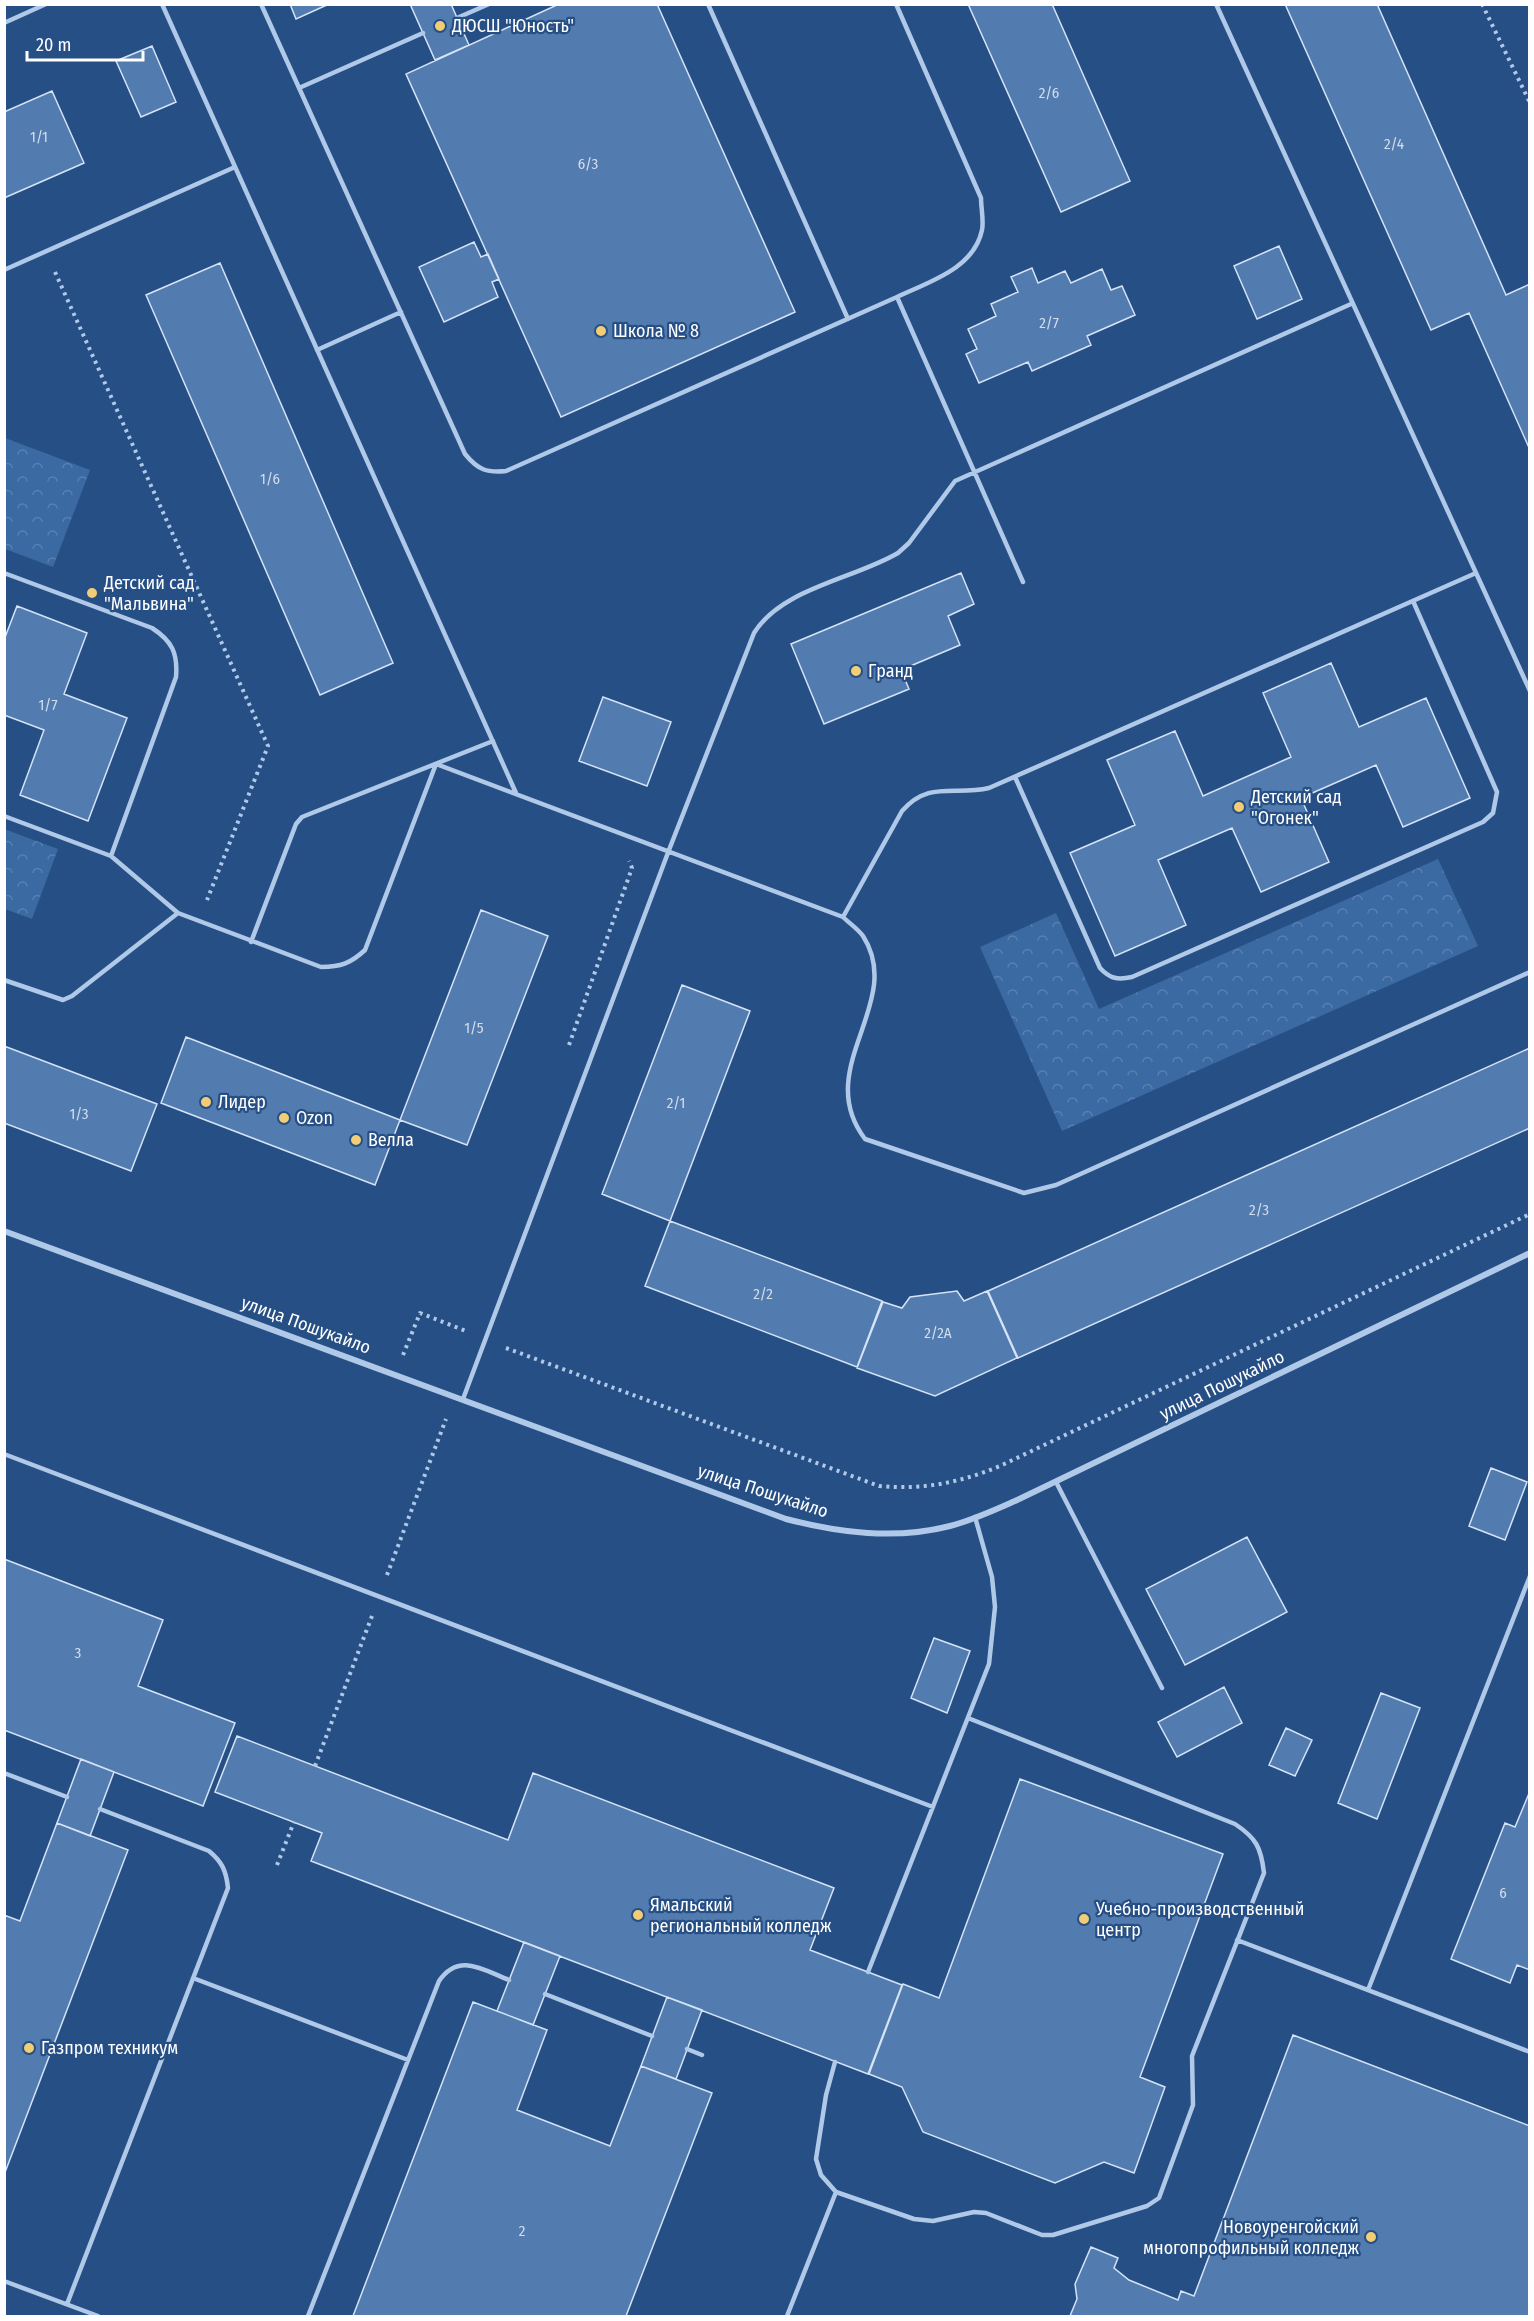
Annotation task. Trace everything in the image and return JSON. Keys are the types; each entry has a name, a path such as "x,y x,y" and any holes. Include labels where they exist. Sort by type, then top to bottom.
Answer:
{"street":[{"name":"улица Пошукайло","path":"4,1231 786,1519 825,1529 894,1534 934,1529 975,1517 1056,1482 1530,1253"}],"lane":[{"path":"4,23 46,4"},
{"path":"162,4 516,793"},
{"path":"261,4 465,454 475,466 489,473 507,471 897,297 948,273 969,256 982,231 981,198 896,4"},
{"path":"458,18 489,4"},
{"path":"708,4 848,319"},
{"path":"1216,4 1351,304 1530,691"},
{"path":"299,88 423,33"},
{"path":"4,270 235,167"},
{"path":"897,297 1023,582"},
{"path":"463,1399 669,850 754,633 762,619 780,605 898,553 909,543 944,492 955,481 1351,304"},
{"path":"317,350 401,312"},
{"path":"4,573 152,628 165,637 173,648 177,661 176,677 111,856"},
{"path":"843,917 902,811 913,799 926,792 940,790 977,791 1015,777 1476,573"},
{"path":"1015,777 1100,968 1107,976 1121,980 1143,972 1483,822 1493,813 1497,792 1413,602"},
{"path":"251,942 296,824 302,817 493,741"},
{"path":"436,764 843,917 863,936 874,969 872,998 848,1072 846,1099 853,1123 865,1139 1024,1193 1056,1185 1530,972"},
{"path":"4,816 111,856 178,913 321,968 340,967 354,960 365,950 436,764"},
{"path":"4,980 63,1000 72,996 178,913"},
{"path":"4,1454 933,1807"},
{"path":"1056,1482 1162,1688"},
{"path":"868,1972 989,1664 995,1607 992,1577 975,1517"},
{"path":"1368,1990 1530,1576"},
{"path":"835,2062 826,2095 816,2159 821,2175 836,2193 914,2219 933,2221 974,2212 986,2213 1042,2235 1053,2235 1159,2198 1193,2104 1192,2056 1263,1873 1262,1856 1252,1836 1235,1824 968,1718"},
{"path":"4,1773 67,1797"},
{"path":"67,2304 228,1888 226,1873 221,1862 209,1851 100,1809"},
{"path":"1237,1940 1530,2052"},
{"path":"308,2316 439,1981 445,1972 456,1965 471,1965 509,1980"},
{"path":"194,1978 408,2060"},
{"path":"545,1994 652,2036"},
{"path":"687,2049 702,2055"},
{"path":"787,2316 836,2193"},
{"path":"4,2281 98,2316"}],"path":[{"path":"1482,4 1530,103"},
{"path":"46,252 268,746 198,921"},
{"path":"565,1055 633,868 627,858"},
{"path":"396,1374 420,1313 484,1340 879,1486 904,1488 943,1486 999,1466 1530,1214"},
{"path":"466,1331 470,1320"},
{"path":"315,1766 448,1413"},
{"path":"278,1865 294,1822"}],"green space":[{"path":"5,438 90,470 53,567 5,549"},
{"path":"4,829 58,849 32,919 5,909"},
{"path":"1438,859 1478,946 1062,1131 980,947 1056,913 1099,1009"}],"building":[{"path":"290,4 329,4 296,19"},
{"name":"ДЮСШ \"Юность\"","path":"410,4 451,4 469,45 435,60"},
{"path":"559,4 657,4 795,312 561,417 406,74"},
{"path":"968,4 1052,4 1130,181 1061,212"},
{"path":"1285,4 1377,4 1506,295 1530,284 1530,450 1469,313 1431,330"},
{"path":"152,46 176,102 141,117 116,61"},
{"path":"52,91 84,163 4,198 4,112"},
{"path":"474,242 481,257 488,254 499,279 492,282 498,297 444,322 419,267"},
{"path":"1279,246 1302,299 1257,319 1234,266"},
{"path":"220,263 393,663 320,695 146,295"},
{"path":"1032,268 1038,283 1065,271 1071,283 1102,269 1111,290 1122,286 1135,315 1087,336 1091,345 1032,371 1028,362 979,383 966,354 977,349 968,329 996,316 991,304 1018,292 1011,277"},
{"path":"961,573 974,604 948,616 960,645 901,670 909,689 824,724 791,644"},
{"path":"17,606 87,633 64,694 127,718 88,821 20,795 44,730 4,715 4,640"},
{"path":"1331,663 1359,727 1426,698 1470,798 1403,827 1376,765 1301,798 1329,862 1261,892 1232,828 1158,860 1186,925 1115,956 1070,853 1135,825 1107,760 1175,731 1203,796 1291,757 1263,693"},
{"path":"603,697 671,722 647,786 579,761"},
{"path":"481,910 548,936 467,1145 400,1120"},
{"path":"682,985 750,1011 670,1221 602,1194"},
{"path":"186,1037 400,1120 375,1185 161,1103"},
{"path":"4,1046 157,1104 131,1171 4,1123"},
{"path":"1530,1048 1530,1128 1018,1358 988,1291"},
{"path":"670,1221 882,1301 857,1367 645,1286"},
{"path":"957,1291 964,1301 987,1291 1017,1358 935,1396 857,1368 883,1302 902,1308 910,1297"},
{"path":"1491,1468 1527,1482 1505,1540 1469,1526"},
{"path":"1247,1537 1287,1612 1185,1665 1146,1589"},
{"path":"4,1559 163,1620 138,1686 235,1723 203,1806 4,1730"},
{"path":"934,1638 970,1651 947,1713 911,1698"},
{"path":"1224,1687 1242,1723 1177,1757 1158,1722"},
{"path":"1381,1693 1420,1708 1377,1819 1338,1803"},
{"path":"1286,1728 1312,1740 1295,1776 1269,1765"},
{"name":"Ямальский региональный колледж","path":"237,1736 508,1840 533,1773 834,1888 810,1950 902,1985 868,2074 311,1861 322,1833 215,1792"},
{"path":"81,1759 114,1772 90,1836 57,1823"},
{"name":"Учебно-производственный центр","path":"1020,1779 1223,1854 1140,2077 1165,2087 1134,2173 1104,2162 1055,2183 923,2132 902,2087 869,2074 903,1984 939,1998"},
{"path":"1530,1791 1530,1970 1517,1965 1510,1983 1451,1959 1505,1823 1515,1827"},
{"name":"Газпром техникум","path":"57,1823 128,1850 4,2175 4,1915 20,1921"},
{"path":"524,1942 560,1956 533,2025 497,2011"},
{"path":"667,1997 702,2010 676,2079 641,2066"},
{"path":"473,2002 547,2030 517,2110 610,2146 641,2066 712,2093 626,2316 353,2316"},
{"name":"Новоуренгойский многопрофильный колледж","path":"1293,2035 1530,2126 1530,2316 1070,2316 1077,2299 1075,2284 1091,2247 1118,2258 1114,2268 1129,2280 1178,2300 1181,2291 1194,2296"}],"place":[{"name":"ДЮСШ \"Юность\"","path":"440,26"},
{"name":"Школа № 8","path":"601,331"},
{"name":"Детский сад \"Мальвина\"","path":"92,593"},
{"name":"Гранд","path":"856,671"},
{"name":"Детский сад \"Огонек\"","path":"1239,807"},
{"name":"Лидер","path":"206,1102"},
{"name":"Ozon","path":"284,1118"},
{"name":"Велла","path":"356,1140"},
{"name":"Ямальский региональный колледж","path":"638,1915"},
{"name":"Учебно-производственный центр","path":"1084,1919"},
{"name":"Газпром техникум","path":"29,2048"},
{"name":"Новоуренгойский многопрофильный колледж","path":"1371,2237"}]}
